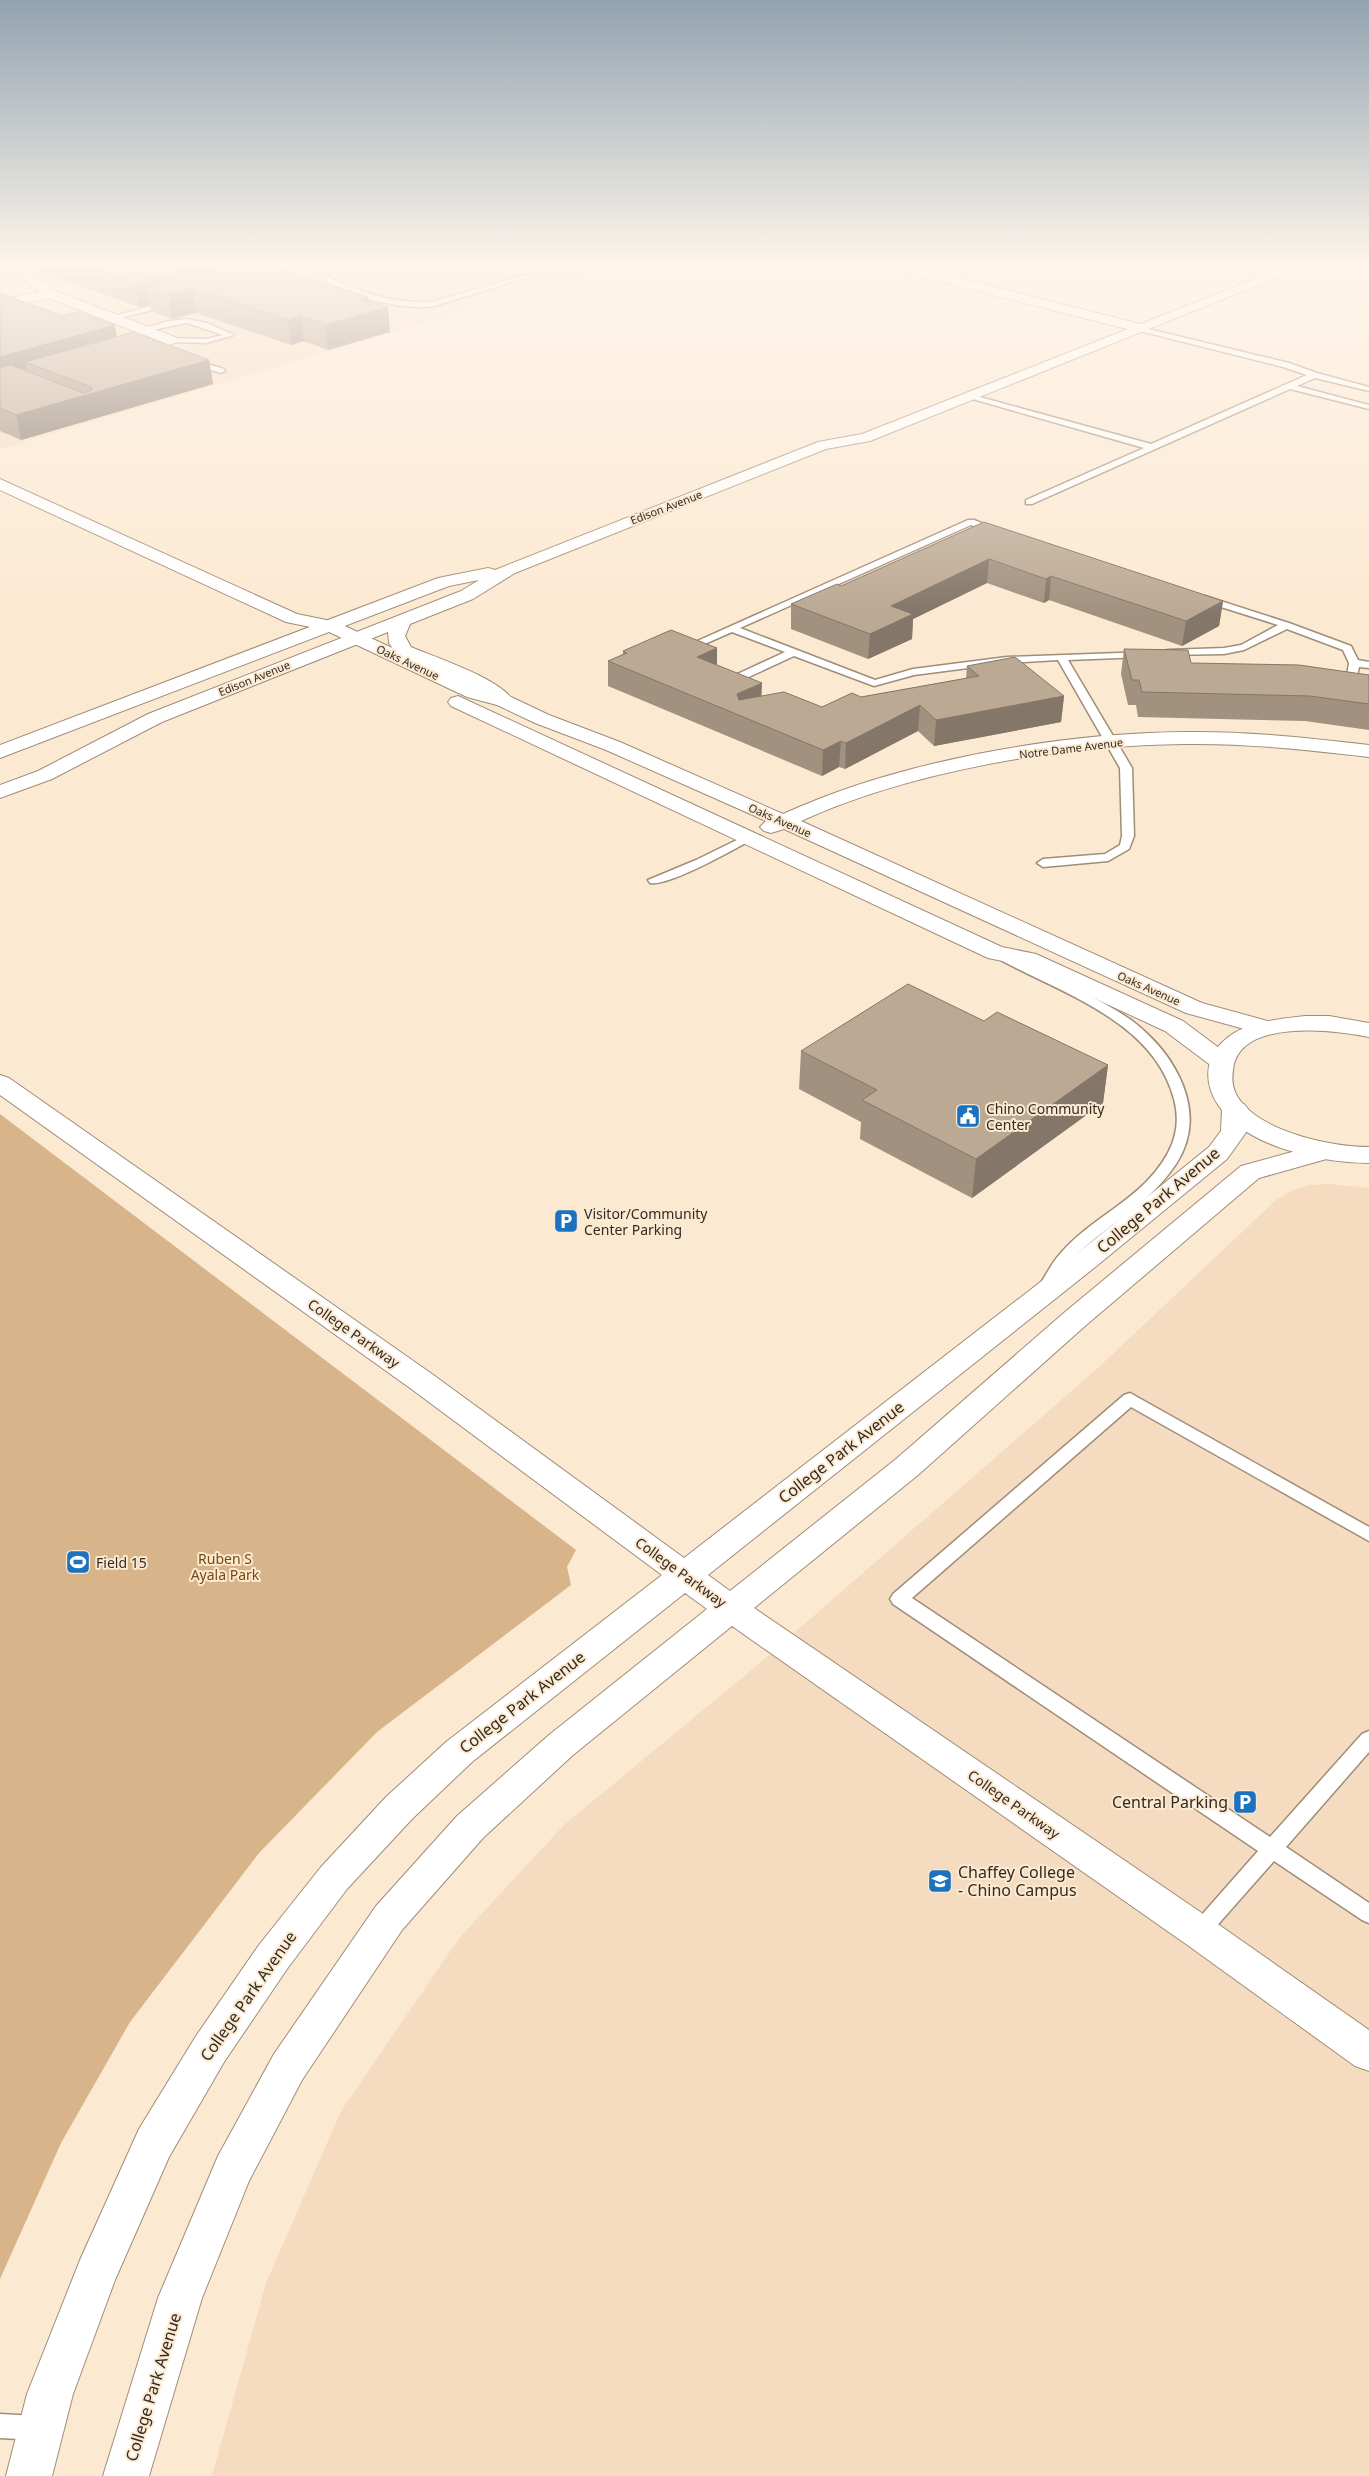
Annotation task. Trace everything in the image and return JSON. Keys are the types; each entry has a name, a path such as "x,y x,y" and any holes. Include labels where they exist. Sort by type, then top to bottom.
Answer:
{"street":[{"name":"Edison Avenue","path":"0,752 444,582 509,569 823,445 865,438 1005,383"},
{"name":"Edison Avenue","path":"823,445 837,430 846,426"},
{"name":"Oaks Avenue","path":"0,484 292,618 330,626 474,693 504,701 542,719 613,746 1194,1008 1266,1028"},
{"name":"Edison Avenue","path":"0,792 45,775 155,718 356,637 468,595 509,569"},
{"name":"Oaks Avenue","path":"292,618 305,635 330,648 479,712 996,953 1028,960 1174,1026 1222,1062"},
{"path":"402,620 395,636 396,643 404,651 488,687 504,701"},
{"name":"Notre Dame Avenue","path":"747,838 812,807 932,770 996,757 1112,742 1200,738 1259,740 1369,751"},
{"path":"1369,1030 1328,1023 1296,1023 1266,1028 1246,1036 1230,1048 1222,1062 1219,1077 1224,1093 1235,1109 1257,1127 1279,1138 1321,1152 1369,1155"},
{"name":"College Parkway","path":"0,1082 421,1381 731,1609 1199,1932 1369,2053"},
{"name":"College Park Avenue","path":"29,2476 50,2394 95,2275 154,2144 210,2049 273,1957 334,1878 399,1808 459,1752 1084,1262 1218,1153 1234,1132 1235,1109"},
{"name":"College Park Avenue","path":"126,2476 180,2298 233,2170 288,2067 384,1925 470,1827 561,1745 907,1467 1075,1319 1250,1172 1276,1163 1321,1152"}],"lane":[{"path":"1029,502 1297,383"},
{"path":"1344,383 1369,389"},
{"path":"1289,386 1369,407"},
{"path":"972,396 1151,447"},
{"path":"689,647 971,522 1008,535"},
{"path":"1194,595 1286,625 1347,648 1354,663 1351,683 1341,688 1332,688"},
{"path":"731,628 874,683 913,672 1007,660 1062,657 1196,656 1244,646 1286,625"},
{"path":"741,692 733,688 735,680 794,652"},
{"path":"1043,863 1108,857 1125,847 1128,836 1126,768 1062,657"},
{"path":"1354,663 1369,665"},
{"path":"870,696 874,683"},
{"path":"654,880 700,863 747,838"},
{"path":"996,953 1112,1013 1146,1039 1172,1072 1184,1108 1182,1141 1166,1169 1139,1198 1066,1256 1041,1294"},
{"path":"1369,1535 1130,1399 898,1599 1369,1914"},
{"path":"1199,1932 1369,1739"},
{"path":"0,2426 41,2428"}],"shaded area":[{"path":"0,383 224,383 0,449"},
{"name":"Chaffey College - Chino Campus","path":"1330,1184 1369,1188 1369,2476 212,2476 266,2283 341,2111 460,1937 564,1825 755,1667 1099,1367 1276,1200 1293,1190 1309,1185"}],"green space":[{"name":"Ruben S Ayala Park","path":"0,1114 576,1550 567,1567 571,1585 377,1732 259,1853 130,2022 61,2143 0,2279"}],"building":[{"path":"0,383 56,383 83,393 92,390 91,387 79,383 130,383 16,415 0,408"},
{"path":"984,522 1223,601 1186,621 1051,576 1046,579 989,559 891,606 913,614 870,634 791,604 837,584 841,586"},
{"path":"671,630 717,648 697,657 762,683 737,694 739,700 784,692 822,707 852,693 861,697 979,676 967,666 1015,657 1064,696 936,720 920,705 846,743 841,741 823,750 608,661 627,653 623,651"},
{"path":"1124,649 1188,650 1191,663 1299,665 1369,675 1369,704 1310,696 1142,692 1139,680 1132,680"},
{"name":"Chino Community Center","path":"908,984 984,1021 997,1012 1108,1065 976,1159 862,1100 877,1090 801,1051"}],"place":[{"name":"Chino Community Center","path":"968,1116"},
{"name":"Visitor/Community Center Parking","path":"566,1221"},
{"name":"Field 15","path":"78,1562"},
{"name":"Central Parking","path":"1245,1802"},
{"name":"Chaffey College - Chino Campus","path":"940,1881"}]}
